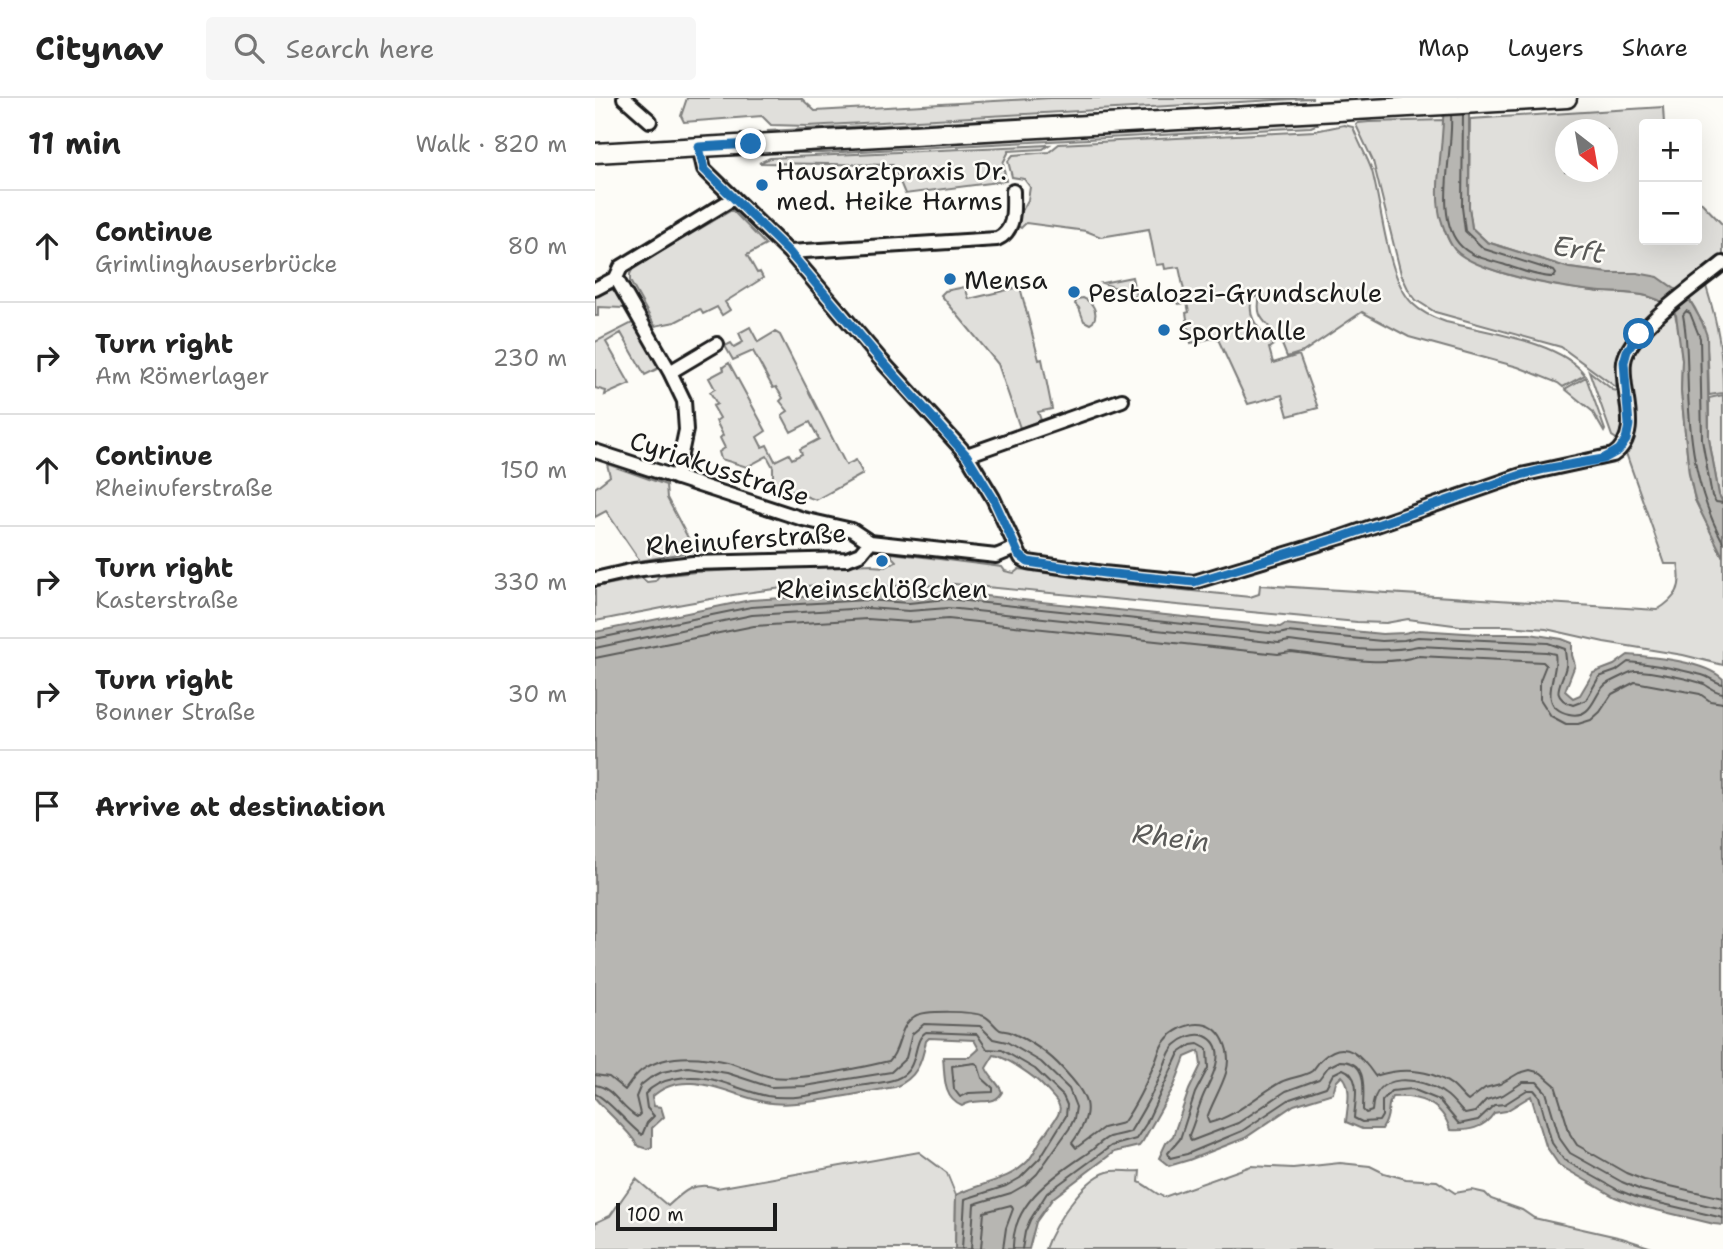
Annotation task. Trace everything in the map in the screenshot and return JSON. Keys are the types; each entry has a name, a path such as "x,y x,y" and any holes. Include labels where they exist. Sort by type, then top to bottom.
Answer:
{"main road":[{"path":"595,153 1567,98"}],"street":[{"path":"624,98 650,121"},
{"path":"699,147 704,169 789,252 967,456 993,498 1021,558 1028,562 1187,582 1197,582 1261,562 1521,475 1613,455 1623,446 1629,430 1623,373 1627,351 1632,342 1723,263"},
{"path":"789,252 997,239 1006,233 1011,223 1013,191"},
{"path":"595,289 616,278 621,267 734,198"},
{"path":"616,278 670,372 686,411 686,439 676,478"},
{"path":"670,372 717,344"},
{"path":"967,456 1122,400"},
{"name":"Cyriakusstraße","path":"595,451 803,519 852,530 870,542"},
{"name":"Rheinuferstraße","path":"595,579 634,570 693,563 847,559 860,554 870,542 996,556 1015,548"}],"shaded area":[{"path":"687,98 801,98 815,111 1050,98 1313,98 808,126 771,125 762,116 684,122 681,116"},
{"path":"1313,104 1102,117 1102,114"},
{"path":"1663,107 1664,119 1639,119 1639,245 1702,245 1702,203 1723,225 1723,256 1680,292 1637,273 1569,268 1487,242 1472,228 1469,207 1470,119"},
{"path":"1094,114 1094,117 769,135 768,131"},
{"path":"1320,119 1320,123 1311,127 823,153 769,153 769,149"},
{"path":"1445,120 1439,205 1446,234 1456,250 1484,266 1521,278 1577,289 1648,296 1665,304 1639,326 1623,346 1616,387 1561,347 1435,312 1416,300 1409,291 1401,274 1373,161 1356,125 1369,122"},
{"path":"1344,125 1353,127 1370,165 1391,260 1404,293 1413,304 1428,315 1446,322 1541,346 1574,363 1585,375 1563,387 1518,367 1409,337 1362,312 1303,352 1287,357 1279,338 1260,314 1260,295 1252,299 1251,313 1256,324 1273,345 1269,348 1273,363 1299,355 1318,408 1288,416 1282,395 1248,404 1217,337 1191,343 1187,303 1178,304 1176,297 1185,295 1179,267 1165,269 1164,264 1156,265 1149,229 1101,237 1086,231 1026,223 1021,228 1015,224 1028,200 1030,187 1024,179 1012,177 1008,161 1013,155 1049,152 1059,144 1315,131"},
{"path":"1049,145 1043,149 1009,151 1003,163 1006,181 905,194 893,165 759,163 770,158"},
{"path":"732,210 766,245 747,255 763,278 725,302 730,310 722,315 717,307 703,314 700,309 675,322 655,326 630,281 633,268"},
{"path":"1132,277 1136,296 1128,298 1116,288 1102,283"},
{"path":"1706,286 1719,338 1723,378 1723,393 1709,395 1704,333 1689,299"},
{"path":"965,287 969,299 1020,287 1039,360 1042,359 1052,409 1038,412 1041,420 1020,428 998,364 941,295 945,291"},
{"path":"606,288 614,290 623,308 598,307 598,316 595,316 595,293"},
{"path":"1083,298 1094,308 1095,319 1090,324 1084,321 1075,304 1077,299"},
{"path":"1674,311 1682,360 1681,391 1689,473 1695,500 1723,557 1723,665 1546,629 1461,626 1408,619 1386,623 1357,622 954,584 792,587 595,621 595,587 642,578 647,582 655,581 659,576 696,572 872,564 886,567 896,561 892,553 1002,567 1005,571 1014,573 1019,569 1105,582 1250,597 1259,594 1260,585 1657,610 1674,596 1680,579 1678,564 1665,564 1626,453 1634,428 1627,372 1629,360 1637,345 1648,332"},
{"path":"636,321 661,367 645,375 621,333 606,342 630,384 605,395 606,391 595,388 595,342"},
{"path":"750,327 758,342 775,332 780,335 846,465 856,460 863,474 816,500 773,487 773,467 767,456 747,467 721,459 719,452 725,448 720,438 723,435 716,421 720,418 713,406 717,404 710,392 715,389 709,378 724,370 723,367 729,363 766,431 757,437 762,447 767,445 775,461 789,454 792,459 802,454 800,449 819,439 810,422 791,432 782,415 788,411 780,401 783,398 776,387 773,388 753,351 733,360 725,346 731,343 734,347 743,342 739,333"},
{"path":"1589,371 1618,391 1622,424 1618,440 1612,436"},
{"path":"1586,377 1604,432 1592,411 1565,389"},
{"path":"1723,395 1723,503 1719,495 1709,439 1709,398"},
{"path":"607,464 666,485 667,498 695,551 640,561 606,511 595,517 595,488 610,476"},
{"path":"919,1152 947,1173 956,1195 955,1249 595,1249 595,1223 610,1216 636,1179 668,1206 684,1192 696,1187 717,1188"},
{"path":"1340,1163 1370,1166 1406,1179 1437,1181 1455,1193 1472,1190 1485,1193 1491,1199 1522,1210 1534,1218 1622,1238 1655,1249 1045,1249 1071,1202 1091,1181 1112,1171 1140,1171 1139,1182 1164,1197 1251,1166 1293,1168"}],"water":[{"path":"1443,98 1469,98 1469,207 1472,228 1487,242 1569,268 1658,277 1689,299 1707,336 1709,439 1719,495 1723,503 1723,557 1695,500 1689,473 1681,391 1682,360 1676,315 1659,300 1649,297 1578,289 1520,278 1481,266 1455,250 1444,229 1438,203"},
{"name":"Rhein","path":"947,592 1280,627 1285,624 1382,634 1419,630 1530,634 1562,639 1572,643 1575,665 1565,691 1573,698 1580,695 1593,673 1614,665 1628,655 1691,664 1723,679 1723,1225 1636,1205 1615,1197 1559,1165 1546,1146 1531,1096 1506,1111 1494,1113 1480,1126 1457,1130 1450,1130 1442,1113 1428,1103 1420,1099 1392,1097 1382,1129 1362,1129 1346,1122 1348,1091 1342,1076 1336,1082 1333,1093 1294,1105 1245,1138 1169,1166 1159,1158 1166,1143 1173,1136 1201,1065 1199,1051 1185,1057 1174,1086 1139,1146 1114,1152 1053,1198 1036,1222 1029,1249 955,1249 956,1195 1003,1178 1020,1168 1033,1155 1060,1109 1056,1100 1034,1078 1013,1063 994,1055 986,1068 1002,1092 999,1097 962,1106 951,1098 946,1085 943,1057 970,1057 979,1049 974,1040 929,1038 923,1056 909,1079 895,1087 829,1099 778,1104 693,1083 665,1088 652,1097 654,1106 661,1107 664,1117 652,1128 652,1147 647,1149 638,1146 595,1098 595,632 750,600 866,593 909,596"}],"place":[{"name":"Hausarztpraxis Dr. med. Heike Harms","path":"762,185"},
{"name":"Mensa","path":"950,279"},
{"name":"Pestalozzi-Grundschule","path":"1074,292"},
{"name":"Sporthalle","path":"1164,330"},
{"name":"Rheinschlößchen","path":"882,561"}],"route":[{"path":"751,144 699,147 704,169 789,252 967,456 985,483 1019,555 1028,562 1194,582 1342,537 1521,475 1608,457 1619,450 1628,435 1624,362 1627,351 1639,334"}],"water label":[{"name":"Erft","path":"1579,249"}]}
